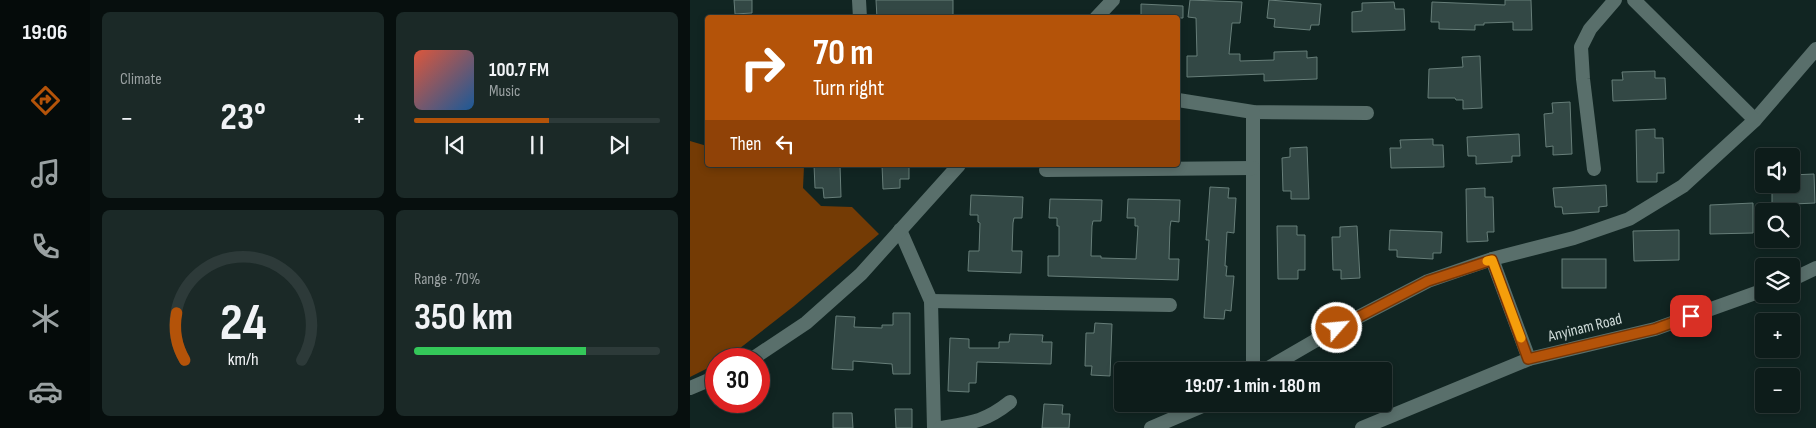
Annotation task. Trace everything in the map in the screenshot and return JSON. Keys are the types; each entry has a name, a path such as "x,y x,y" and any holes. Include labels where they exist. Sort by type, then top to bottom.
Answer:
{"street":[{"path":"859,0 860,15"},
{"path":"1099,15 1113,0"},
{"path":"1594,169 1582,47 1590,29 1615,0"},
{"path":"1634,0 1755,120"},
{"path":"1278,362 1337,328 1428,281 1492,260 1574,238 1629,218 1683,186 1755,120 1816,49"},
{"path":"1180,100 1252,112 1367,113"},
{"path":"1252,112 1253,362"},
{"path":"768,348 806,323 860,274 956,167"},
{"path":"1046,170 1253,168"},
{"path":"900,230 931,301 934,428"},
{"path":"1492,260 1528,359"},
{"path":"1800,276 1816,268"},
{"name":"Anyinam Road","path":"1362,428 1528,359 1655,329 1755,293"},
{"path":"931,301 1170,305"},
{"path":"690,388 705,382"},
{"path":"940,428 982,420 996,413 1010,402"},
{"path":"1151,428 1188,412"}],"shaded area":[{"path":"690,141 705,145 705,167 804,167 803,188 821,206 852,207 879,234 794,306 740,348 705,348 705,370 690,377"}],"building":[{"path":"734,0 752,0 752,13 735,14"},
{"path":"876,0 953,0 953,15 877,15"},
{"path":"1190,0 1242,2 1240,23 1232,23 1229,54 1240,54 1240,61 1274,60 1274,52 1307,51 1307,58 1317,57 1317,79 1264,81 1264,74 1187,77 1187,56 1197,56 1196,18 1188,17"},
{"path":"1269,0 1321,4 1319,25 1311,25 1310,30 1274,27 1275,19 1267,18"},
{"path":"1505,0 1531,0 1532,30 1513,30 1513,22 1484,23 1484,25 1475,25 1475,30 1439,29 1439,22 1431,22 1432,2 1505,5"},
{"path":"1394,2 1395,9 1404,9 1405,30 1352,32 1352,12 1362,11 1362,3"},
{"path":"1141,4 1183,6 1183,18 1180,18 1180,15 1141,15"},
{"path":"1480,56 1482,108 1463,109 1463,100 1456,100 1455,98 1428,98 1429,69 1463,67 1462,57"},
{"path":"1655,71 1655,78 1665,78 1666,99 1613,101 1612,80 1623,80 1622,72"},
{"path":"1570,102 1572,154 1553,155 1553,146 1546,147 1544,114 1553,113 1552,103"},
{"path":"1655,129 1655,138 1663,138 1664,173 1657,173 1657,182 1637,182 1636,130"},
{"path":"1519,134 1520,156 1512,156 1512,162 1476,164 1476,156 1468,156 1467,137"},
{"path":"1433,139 1433,145 1443,145 1444,167 1391,168 1390,148 1401,148 1400,140"},
{"path":"1307,147 1309,199 1291,199 1291,191 1283,191 1282,158 1290,157 1290,148"},
{"path":"814,167 840,167 841,197 824,198 823,188 815,188"},
{"path":"882,167 909,167 909,179 900,179 900,188 883,189"},
{"path":"1814,174 1815,203 1772,203 1772,193 1800,193 1800,175"},
{"path":"1606,185 1607,206 1599,207 1599,212 1563,214 1562,207 1555,207 1553,188"},
{"path":"1210,187 1229,188 1228,198 1236,198 1234,233 1227,232 1225,266 1227,266 1226,276 1234,276 1231,311 1225,310 1224,319 1204,318 1209,240 1206,240"},
{"path":"1485,188 1485,197 1493,197 1494,232 1487,232 1488,241 1467,242 1466,189"},
{"path":"971,195 1023,197 1022,218 1014,218 1012,251 1022,251 1021,273 968,271 969,251 979,251 980,223 978,222 978,215 970,215"},
{"path":"1050,199 1102,200 1101,221 1093,221 1092,226 1091,256 1136,259 1138,226 1135,226 1135,218 1127,218 1128,199 1180,200 1179,222 1171,221 1169,259 1179,259 1178,280 1048,276 1048,256 1059,256 1059,226 1057,226 1057,218 1049,218"},
{"path":"1753,203 1753,233 1710,234 1710,205"},
{"path":"1277,226 1297,226 1297,235 1305,235 1305,270 1298,270 1298,279 1278,279"},
{"path":"1357,226 1360,278 1341,279 1341,270 1333,270 1332,237 1340,237 1340,227"},
{"path":"1390,230 1442,232 1441,253 1433,253 1433,259 1397,257 1397,250 1389,250"},
{"path":"1679,230 1679,260 1634,261 1633,231"},
{"path":"1562,259 1606,259 1606,288 1562,288"},
{"path":"893,313 910,313 910,374 893,374 892,364 853,361 853,370 832,369 836,316 855,317 854,327 882,328 882,325 893,325"},
{"path":"1095,323 1112,324 1110,376 1091,375 1092,366 1085,366 1086,333 1094,333"},
{"path":"1010,334 1043,335 1042,342 1052,342 1051,364 977,362 976,383 969,383 969,392 948,391 950,338 969,339 969,348 999,348 999,342 1009,342"},
{"path":"1044,404 1063,405 1062,414 1070,414 1069,428 1042,428"},
{"path":"895,409 912,409 912,428 896,428"},
{"path":"833,413 852,413 853,428 833,428"}],"slow traffic":[{"path":"1487,261 1492,260 1521,338"}],"route":[{"path":"1337,328 1428,281 1492,260 1528,359 1655,329 1691,316"}]}
